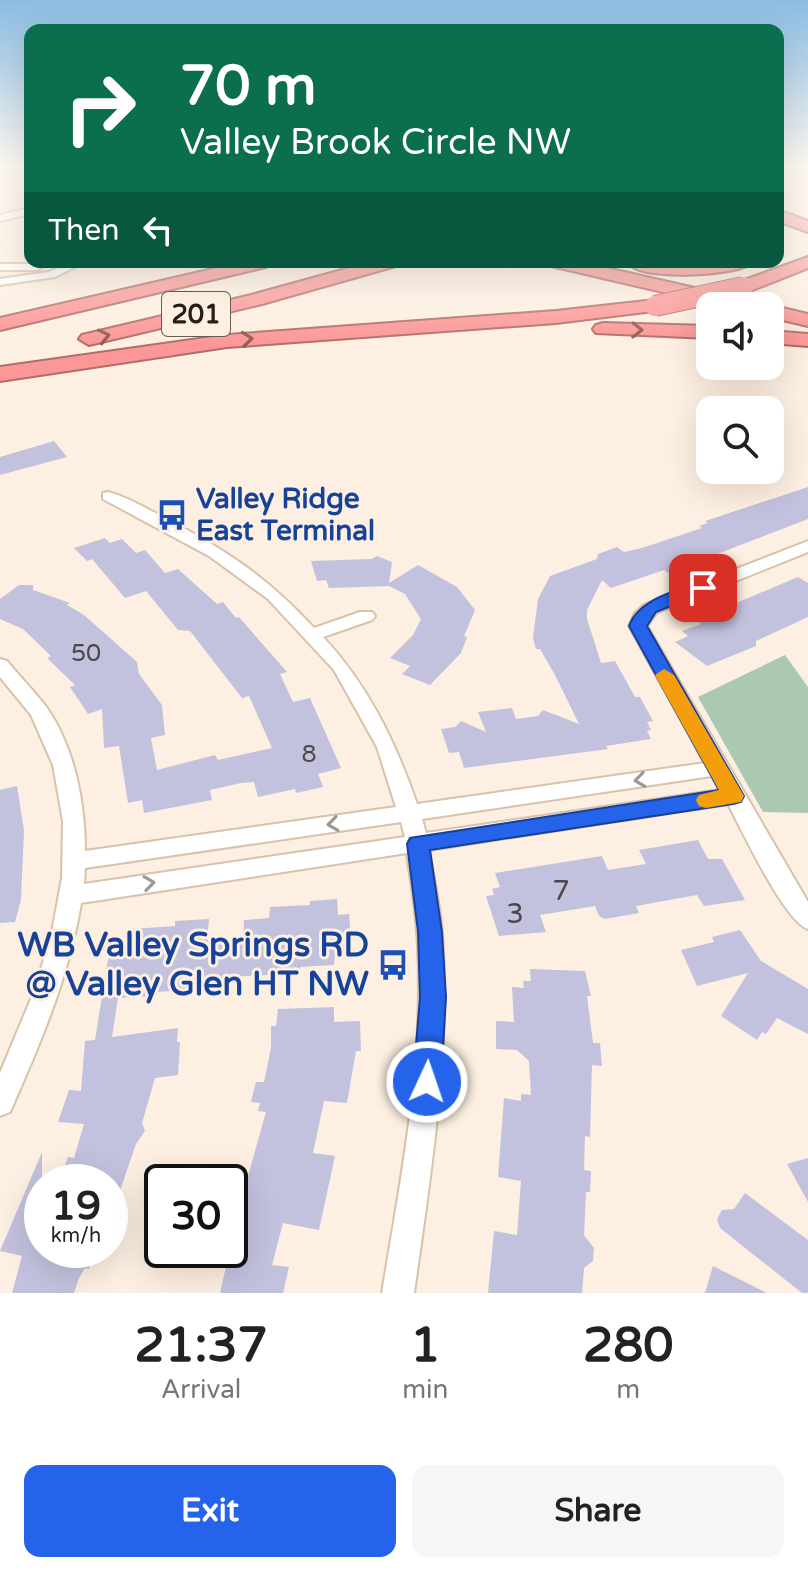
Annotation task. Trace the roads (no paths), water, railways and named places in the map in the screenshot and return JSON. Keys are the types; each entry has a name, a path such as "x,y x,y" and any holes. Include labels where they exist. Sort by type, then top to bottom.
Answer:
{"highway":[{"path":"753,292 808,262"},
{"path":"0,315 84,297 190,268"},
{"name":"201","path":"0,324 240,268"},
{"name":"201","path":"0,358 199,313 368,268"},
{"path":"590,268 724,292"},
{"path":"658,268 709,268"},
{"path":"0,374 212,342 696,301"},
{"path":"784,314 808,320"},
{"path":"335,334 604,329 696,332"},
{"path":"784,338 808,340"}],"street":[{"path":"0,267 24,267"},
{"path":"0,282 51,275 64,268"},
{"path":"108,496 230,562 274,594 313,634 351,683 373,719 410,813 418,844 430,932 433,997 424,1125 398,1293"},
{"path":"808,546 650,609 641,617 638,626 794,902 808,919"},
{"path":"313,634 366,616"},
{"path":"0,665 28,697 57,747 70,794 74,861 67,926 38,1022 0,1103"},
{"path":"74,861 718,768"},
{"path":"72,895 733,796"}],"place":[{"name":"Valley Ridge East Terminal","path":"172,515"},
{"name":"WB Valley Springs RD @ Valley Glen HT NW","path":"393,965"}]}
